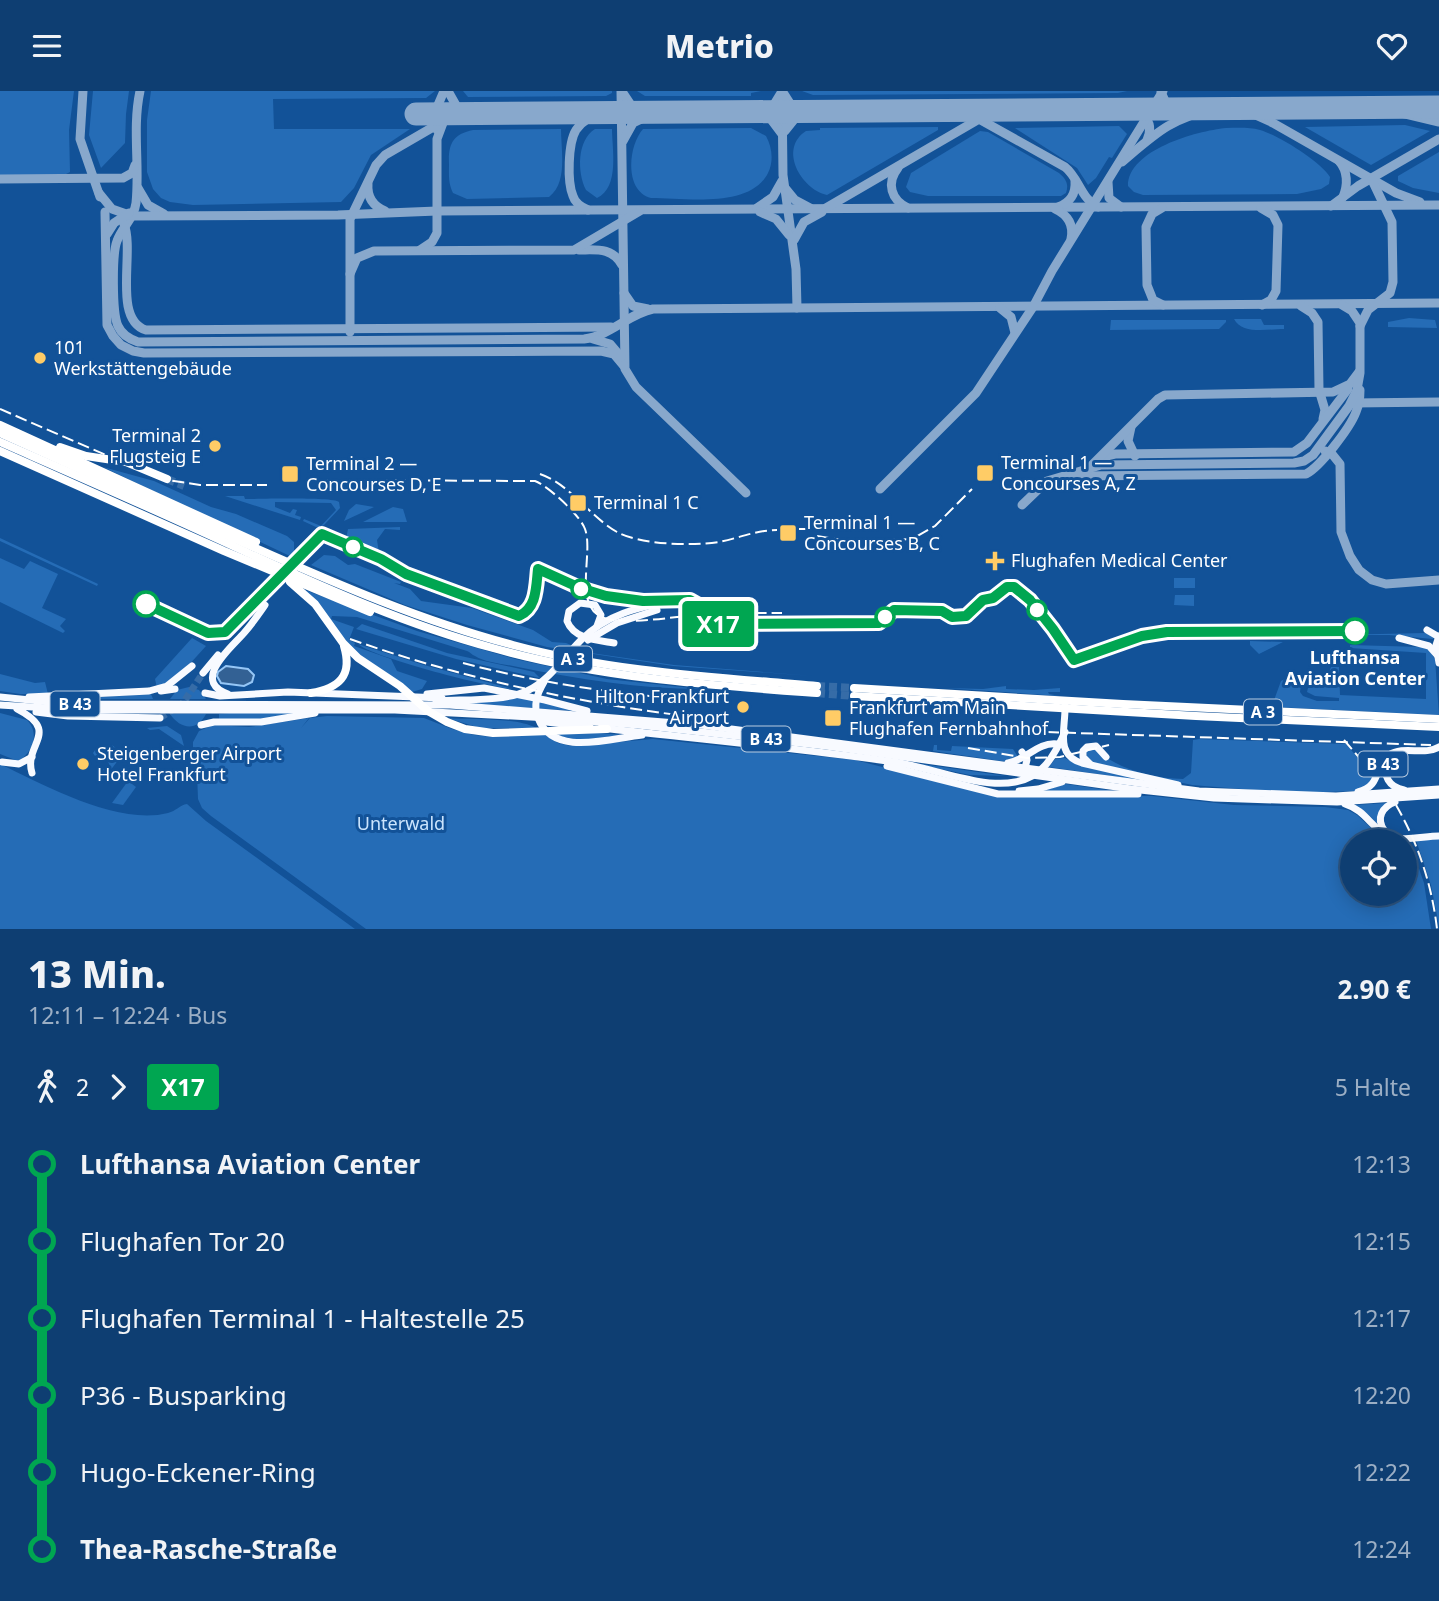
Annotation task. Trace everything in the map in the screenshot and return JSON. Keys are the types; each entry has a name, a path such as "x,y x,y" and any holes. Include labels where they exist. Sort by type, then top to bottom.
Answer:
{"highway":[{"path":"0,423 76,453 121,461 167,479"},
{"path":"0,423 232,530 283,567"},
{"name":"A 3","path":"0,433 283,567 307,583 430,628 532,659 602,673 671,682 817,689 658,673 558,656 497,641 307,583"},
{"name":"A 3","path":"0,442 283,567"},
{"path":"38,450 86,461 121,461"},
{"name":"A 3","path":"0,451 283,567"},
{"path":"307,583 343,643 364,663 400,686 428,711 454,725 493,733 607,729"},
{"path":"551,673 597,627 634,609 684,598"},
{"path":"597,627 601,615 597,606 588,603 575,605 569,611 567,619 570,628 578,634 614,643"},
{"path":"203,673 265,605 213,671 214,682 220,690 229,694 311,693 457,699"},
{"path":"573,650 617,623 657,610"},
{"path":"1427,630 1438,638 1438,659"},
{"path":"1399,638 1424,644 1438,659"},
{"path":"311,693 330,689 342,678 347,662 343,643"},
{"path":"140,692 167,685 192,666"},
{"name":"B 43","path":"394,704 497,697 526,691 551,673"},
{"name":"B 43","path":"551,673 538,694 537,713 544,729 557,739 578,743 658,734"},
{"path":"405,696 484,688 545,700 608,717"},
{"path":"0,696 39,698 153,693 175,689"},
{"name":"A 3","path":"1439,719 854,692 1208,717 1439,727"},
{"path":"205,693 220,697 246,694"},
{"name":"B 43","path":"0,696 55,704 150,707"},
{"path":"1013,780 1031,777 1046,765 1063,737 1065,699"},
{"path":"545,700 585,705"},
{"name":"B 43","path":"0,705 62,709 450,705 756,732 993,764 1076,782 1165,793 1249,800 1405,799 1439,795"},
{"name":"B 43","path":"224,707 504,715 638,725 1199,791 1337,799 1439,789"},
{"path":"14,708 68,716 160,718"},
{"path":"14,708 31,716 39,728 39,740 32,756 32,773"},
{"path":"201,725 218,722 261,722 337,710"},
{"name":"B 43","path":"504,715 856,757 994,783 1013,780"},
{"path":"993,764 1017,761 1041,745 1063,737"},
{"name":"B 43","path":"1063,737 1072,760 1199,791"},
{"path":"1094,766 1083,757 1083,751 1087,747 1096,746 1106,757"},
{"name":"B 43","path":"1337,799 1370,787 1385,760 1393,753 1433,750 1439,747"},
{"path":"1013,780 1023,773 1026,766 1027,760 1022,752"},
{"name":"B 43","path":"1416,792 1398,789 1390,784 1385,774 1388,761 1404,753 1439,755"},
{"path":"2,762 19,764 32,756"},
{"name":"B 43","path":"856,757 998,794 1165,793"},
{"path":"950,774 980,786 1001,790 1038,789 1056,783 1076,782"},
{"path":"1337,799 1362,812 1379,829"},
{"name":"B 43","path":"1384,829 1380,817 1386,806 1405,799"},
{"path":"1417,837 1439,834"}],"green space":[{"path":"0,91 74,91 69,130 70,172 64,175 0,175"},
{"path":"93,91 129,91 125,143 101,168 89,135"},
{"path":"151,91 435,91 426,98 273,99 274,129 410,129 371,155 354,188 341,202 193,205 170,202 161,198 153,189 147,172 147,120"},
{"path":"463,91 612,93 606,96 468,97"},
{"path":"637,91 761,91 751,93 751,96 645,96"},
{"path":"802,91 1127,91 813,95"},
{"path":"1405,125 1430,131 1371,165 1305,127"},
{"path":"1119,126 1127,134 1112,158 1109,157 1096,178 1088,185 1077,168 1015,128"},
{"path":"938,127 938,130 827,195 809,185 793,158 798,139 806,131 820,128"},
{"path":"751,128 766,136 772,159 768,173 759,184 747,192 716,199 651,198 636,187 631,167 632,156 643,129"},
{"path":"1226,128 1256,129 1277,137 1298,149 1325,171 1330,177 1329,184 1321,189 1297,194 1143,195 1128,186 1131,173 1139,162 1151,153 1182,138"},
{"path":"561,129 561,175 555,191 549,197 467,199 453,193 449,179 450,151 453,141 461,134 473,130"},
{"path":"595,129 612,129 613,157 609,185 597,198 586,190 580,166 582,148 589,134"},
{"path":"980,131 988,132 1059,173 1066,182 1066,193 1061,196 928,196 910,192 906,187 911,173"},
{"path":"1439,152 1439,193 1413,188 1398,181 1398,176"},
{"path":"1409,318 1435,320 1437,328 1388,327 1388,322"},
{"path":"1234,319 1261,319 1264,325 1284,325 1284,329 1249,329"},
{"path":"1111,320 1226,322 1219,329 1110,330"},
{"path":"103,467 154,481 211,507 236,514 287,536 294,542 294,555 292,557"},
{"path":"225,496 244,496 245,499 325,499 339,502 340,508 324,525 318,528 303,521 304,519 321,526 336,510 331,503 275,502 275,507 290,513 293,509 297,510 295,515 301,517 300,520"},
{"path":"356,504 374,507 344,521 349,510"},
{"path":"393,507 403,509 407,522 363,522"},
{"path":"400,527 400,530 385,529 377,540 379,553 346,539 348,529"},
{"path":"0,538 98,584 97,586 0,541"},
{"path":"324,555 335,556 348,565 355,564 401,582 394,583 410,589 421,601 472,608 533,630 552,642 566,643 591,653 674,665 813,676 673,666 547,647 405,605 311,565"},
{"path":"0,558 24,569 30,561 58,574 42,608 66,619 60,626 65,631 63,633 0,602"},
{"path":"1174,578 1195,578 1195,588 1174,588"},
{"path":"302,589 417,631 515,659 607,679 701,689 609,683 496,663 467,651 357,617 332,616 331,619 354,627 349,640 355,643 354,646 391,659 397,671 427,681 422,689 412,692 359,656"},
{"path":"1175,595 1194,595 1194,606 1174,605"},
{"path":"362,624 447,653 534,672 540,678 456,659 356,629"},
{"path":"1248,632 1246,636 1165,636 1183,633"},
{"path":"1425,633 1435,636 1433,639 1389,635 1333,635"},
{"path":"192,638 206,646 177,678 157,688 155,679"},
{"path":"1250,641 1283,642 1259,654 1250,645"},
{"path":"358,644 513,689 457,678 407,664"},
{"path":"1350,645 1422,647 1429,650 1435,659 1439,715 1275,707 1273,703 1281,681 1292,675 1302,678 1300,692 1303,696 1317,701 1339,701 1339,698 1315,696 1307,692 1308,688 1327,677 1331,667 1339,667 1340,695 1426,699 1426,653 1350,648"},
{"path":"0,674 35,683 45,682 48,694 0,691"},
{"path":"1006,686 1006,689 1060,688 1060,692 1048,692 1060,696 946,688 983,689"},
{"path":"189,687 199,690 206,699 170,699 177,690"},
{"path":"151,694 153,699 56,699"},
{"path":"520,696 576,711 439,702"},
{"path":"0,713 27,720 31,725 34,737 31,748 18,761 0,754"},
{"path":"229,713 299,713 270,720 219,721 219,714"},
{"path":"170,714 206,714 198,724 188,726 179,723"},
{"name":"Unterwald","path":"327,716 424,718 474,735 494,737 542,733 558,743 571,746 653,739 855,760 992,795 1152,796 1234,805 1348,810 1372,829 1340,829 1340,906 1417,906 1417,863 1424,883 1431,929 366,929 211,816 202,808 198,799 193,742 199,731 213,725 249,727 309,718 301,728 310,718"},
{"path":"447,718 517,722 536,728 480,728"},
{"path":"167,726 181,735 184,746 159,729 147,728"},
{"path":"558,734 624,735 580,740 558,736"},
{"path":"1193,740 1346,744 1374,777 1369,786 1356,791 1292,793 1192,785 1096,764 1087,759 1086,748 1091,746 1112,761 1134,771 1183,779 1191,773"},
{"path":"112,745 123,754 106,776 103,769 110,766 104,753 95,756 93,753 98,746 107,752"},
{"path":"934,745 937,745 937,750 951,751 952,746 1013,749 1018,757 1001,761 933,751"},
{"path":"1065,758 1079,765 1153,782 1049,767 1055,759"},
{"path":"907,762 1006,776 970,775"},
{"path":"0,764 59,792 104,809 127,814 168,813 187,804 206,821 355,929 0,929"},
{"path":"128,781 136,787 123,805 112,803"},
{"path":"1066,784 1127,793 1042,791"},
{"path":"1387,803 1379,826 1354,805"},
{"path":"1439,839 1439,926 1431,885 1417,840"}],"shaded area":[{"path":"226,666 248,669 254,675 252,682 244,686 221,683 218,672"}],"taxiway":[{"path":"83,91 80,139 100,197"},
{"path":"140,91 136,203 133,214 117,241 113,283 118,326 126,336 138,342 584,339 602,334 635,315 653,309 1439,303"},
{"path":"437,130 438,105 444,91"},
{"path":"448,91 457,107 475,113"},
{"path":"621,91 625,369 636,387 746,493"},
{"path":"782,91 783,175 796,269 797,308"},
{"path":"880,489 976,393 1033,307 1052,271 1163,91"},
{"path":"1161,92 1166,103 1179,109"},
{"path":"623,93 631,105 648,112"},
{"path":"760,112 773,106 781,93"},
{"path":"784,94 791,105 806,111"},
{"path":"1122,162 1165,128 1217,108"},
{"path":"1227,108 1251,113 1271,122 1396,193 1420,202"},
{"path":"1353,108 1393,111 1439,122"},
{"path":"1122,109 1135,111 1145,117 1149,126 1147,140"},
{"path":"937,110 979,119 1065,167 1088,199 1098,207"},
{"path":"826,208 979,119 1002,112 1026,110"},
{"path":"754,111 770,118 782,134"},
{"path":"785,131 797,116 814,111"},
{"path":"588,210 577,203 571,190 571,144 576,130 591,117 603,112"},
{"path":"623,141 633,123 656,112"},
{"path":"350,332 350,219 376,165 385,155 447,119 466,113"},
{"path":"420,250 432,242 437,233 437,139 443,123"},
{"path":"1331,206 1358,186 1439,139"},
{"path":"1339,161 1346,178 1343,197"},
{"path":"0,179 123,178 132,173 135,165"},
{"path":"898,168 892,179 892,191 902,205 908,208"},
{"path":"1360,326 1368,310 1390,293 1393,282 1392,222 1372,180"},
{"path":"757,208 773,197 782,181"},
{"path":"1058,207 1071,197 1075,181"},
{"path":"1108,182 1109,198 1121,207"},
{"path":"368,184 372,201 385,211"},
{"path":"138,188 148,205 164,214"},
{"path":"786,189 795,200 810,208"},
{"path":"99,193 112,209 132,216 338,215 437,211 1439,205"},
{"path":"1162,208 1152,214 1146,227 1147,285 1153,300 1163,305"},
{"path":"1261,208 1273,215 1278,225 1276,291 1271,300 1262,305"},
{"path":"1055,209 1069,221 1071,239"},
{"path":"350,274 357,258 374,251 574,250 640,211"},
{"path":"105,212 107,325 121,345 133,351 601,351 614,354 624,366"},
{"path":"760,212 776,219 789,235"},
{"path":"794,240 804,222 822,212"},
{"path":"107,234 114,223 129,213"},
{"path":"124,224 127,236 127,299 130,313 136,323 146,330 611,327"},
{"path":"579,250 608,252 622,265"},
{"path":"624,293 633,306 648,309"},
{"path":"1022,505 1047,481 1101,465 1304,461 1313,455 1349,406 1357,390 1360,373 1360,323 1352,311 1342,305"},
{"path":"1301,306 1312,313 1318,322 1319,390 1325,410 1323,419"},
{"path":"1000,308 1011,317 1015,333"},
{"path":"593,339 610,344 621,357"},
{"path":"1092,465 1165,395 1333,392 1350,384 1359,372"},
{"path":"1102,457 1115,454 1294,452 1307,443 1348,389"},
{"path":"1076,476 1306,474 1326,456 1348,427 1357,409 1360,390"},
{"path":"1353,403 1439,402"},
{"path":"1131,427 1128,441 1135,456"},
{"path":"1325,451 1332,454 1340,464 1341,532 1350,556 1359,570 1372,580 1386,584 1439,580"}],"runway":[{"path":"416,114 1439,107"}],"tunnel":[{"path":"167,479 184,486"},
{"path":"160,718 183,703 203,673"},
{"path":"817,686 854,688"},
{"path":"817,693 854,696"}],"railway":[{"path":"0,409 161,479 200,485 267,485"},
{"path":"540,474 561,485 617,532 639,540 681,544 708,543 777,530"},
{"path":"309,480 535,481 563,502 582,523 587,539 586,591 594,612 604,618 636,621 707,614 782,613"},
{"path":"817,536 854,542 912,539 935,526 972,489"},
{"path":"799,529 809,529"},
{"path":"350,639 440,667 532,690 719,720"},
{"path":"463,663 590,689 718,702"},
{"path":"1047,732 1431,745"},
{"path":"1344,740 1375,776"},
{"path":"968,748 1027,758 1060,757 1109,745"},
{"path":"1396,805 1423,865 1432,896 1437,929"}],"bus line":[{"name":"X17","path":"146,604 208,633 215,635 225,632 322,534 381,559 406,574 519,616 533,605 538,569 586,591 606,596 643,601 690,600 704,608 704,624 879,623 892,610 942,611 952,617 966,616 974,612 983,600 993,598 1004,588 1014,587 1030,600 1065,644 1074,660 1142,636 1167,632 1355,631"}],"place":[{"name":"101 Werkstättengebäude","path":"40,358"},
{"name":"Terminal 2 Flugsteig E","path":"215,446"},
{"name":"Terminal 1 — Concourses A, Z","path":"985,473"},
{"name":"Terminal 2 — Concourses D, E","path":"290,474"},
{"name":"Terminal 1 C","path":"578,503"},
{"name":"Terminal 1 — Concourses B, C","path":"788,533"},
{"name":"Flughafen Medical Center","path":"995,561"},
{"name":"Lufthansa Aviation Center","path":"1355,631"},
{"name":"Hilton Frankfurt Airport","path":"743,707"},
{"name":"Frankfurt am Main Flughafen Fernbahnhof","path":"833,718"},
{"name":"Steigenberger Airport Hotel Frankfurt","path":"83,764"}]}
